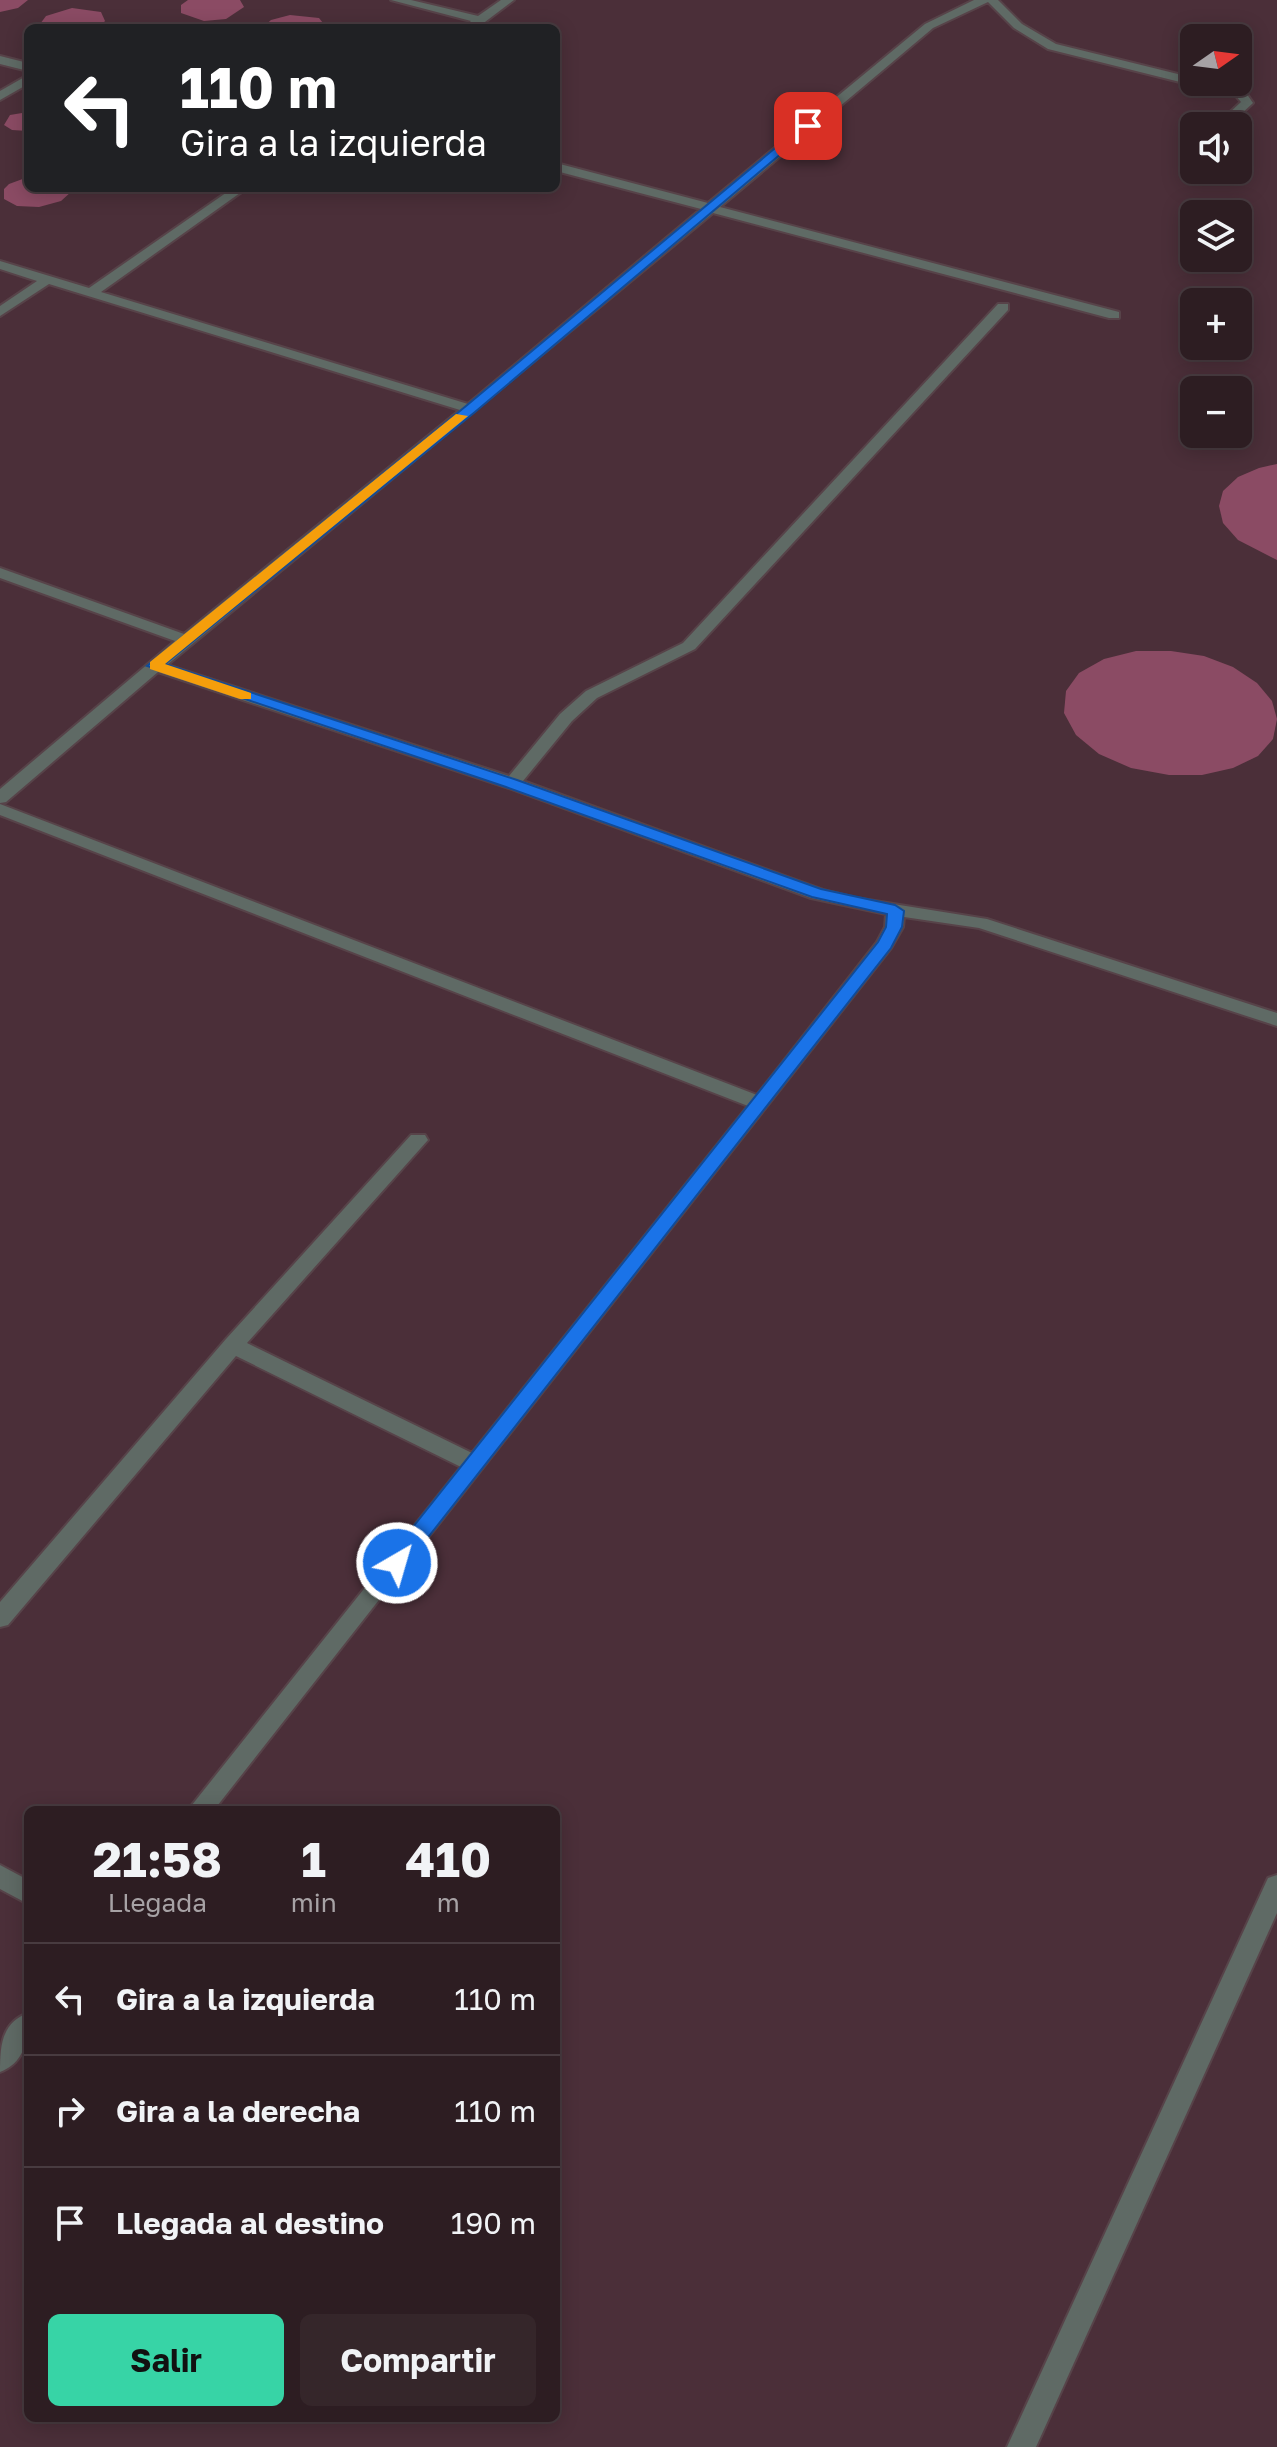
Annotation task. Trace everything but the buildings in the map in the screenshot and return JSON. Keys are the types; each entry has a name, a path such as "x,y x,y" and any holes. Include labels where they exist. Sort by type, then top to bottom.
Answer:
{"lane":[{"path":"397,0 474,24 508,0"},
{"path":"0,798 186,640 470,409 929,26 983,0"},
{"path":"992,0 1018,26 1052,47 1180,78"},
{"path":"0,60 24,66"},
{"path":"0,96 24,81"},
{"path":"1237,112 1247,103 1244,96"},
{"path":"560,168 1114,315"},
{"path":"89,294 235,192"},
{"path":"0,265 470,409"},
{"path":"0,312 47,280"},
{"path":"512,783 575,708 604,687 674,656 689,646 1003,307"},
{"path":"0,573 186,640"},
{"path":"155,666 512,783 817,894 1011,931 1277,1020"},
{"path":"0,809 761,1104"},
{"path":"203,1806 885,944 894,927 895,911"},
{"path":"0,1618 233,1345 418,1140"},
{"path":"233,1345 475,1464"},
{"path":"0,1876 24,1891"},
{"path":"1021,2447 1277,1886"},
{"path":"0,2060 24,2030"}],"shaded area":[{"path":"0,0 1277,0 1277,2447 0,2447"}],"slow traffic":[{"path":"245,696 155,666 461,416"}],"route":[{"path":"397,1563 885,944 894,927 895,911 817,894 512,783 155,666 470,409 808,126"}]}
